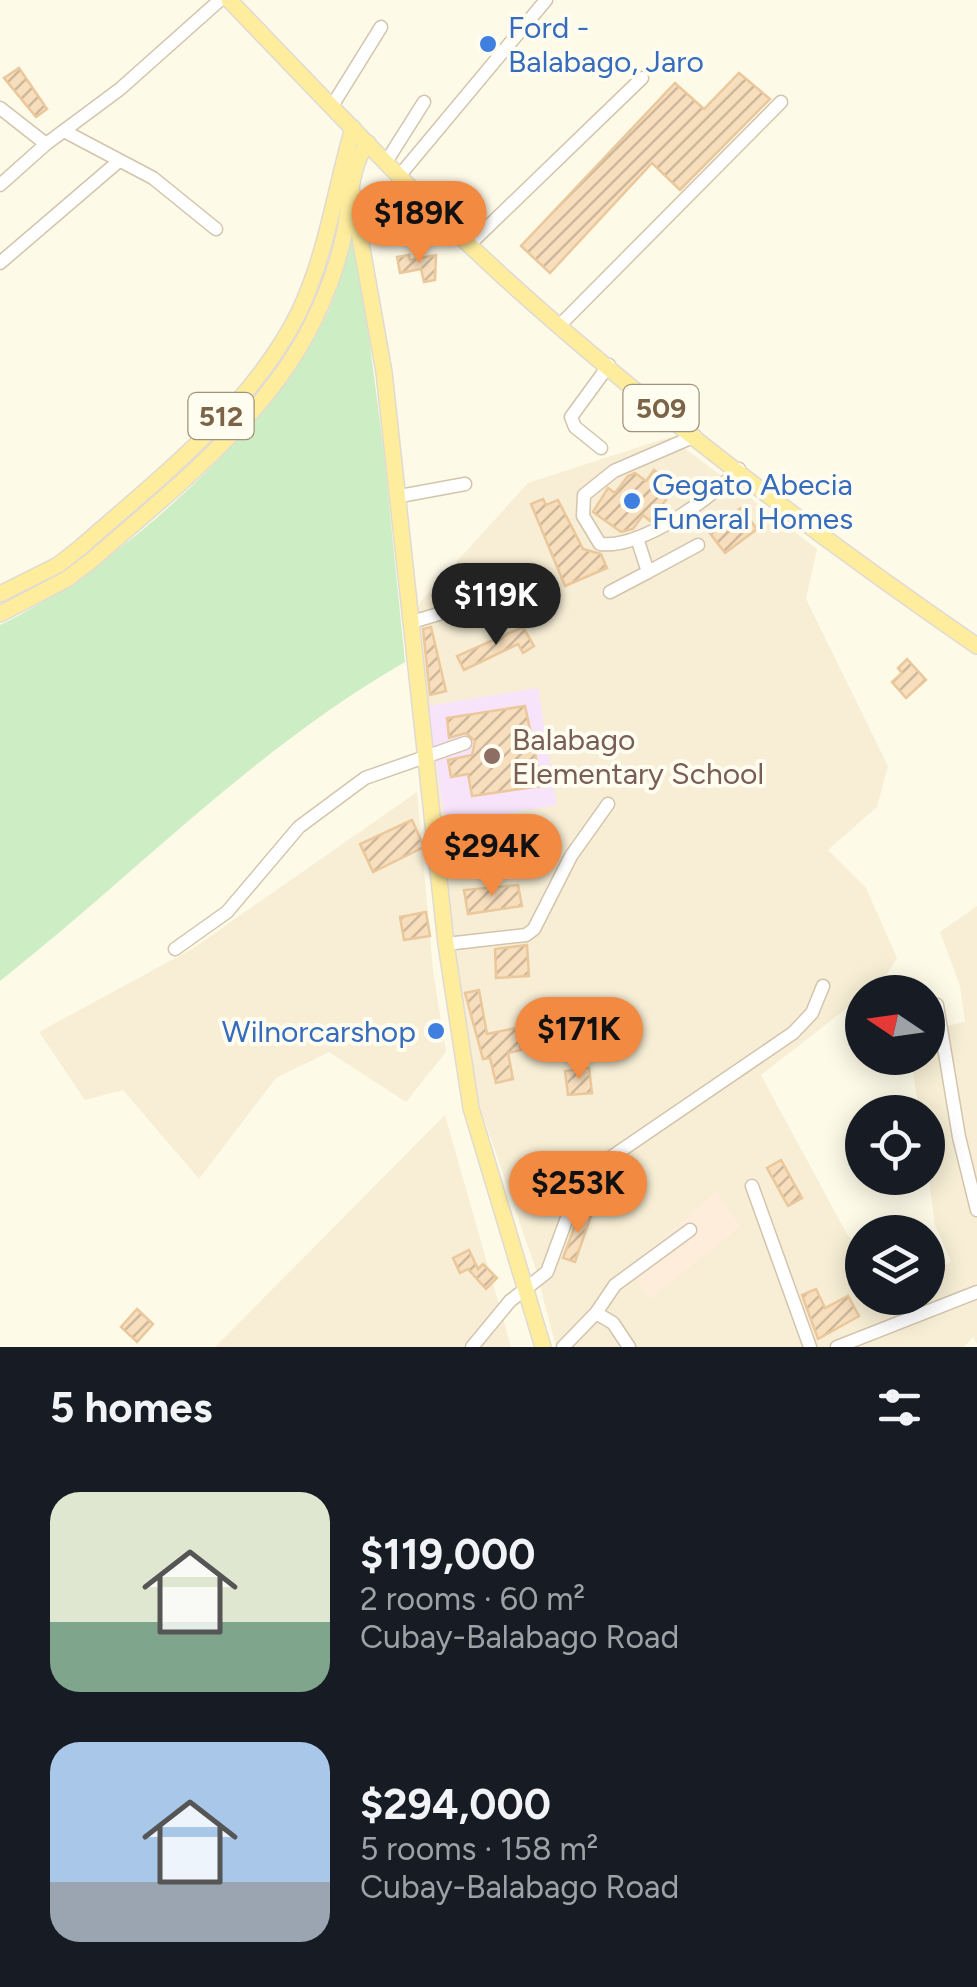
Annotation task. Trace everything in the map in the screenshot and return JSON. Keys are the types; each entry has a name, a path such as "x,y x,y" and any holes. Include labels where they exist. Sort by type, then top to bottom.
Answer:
{"main road":[{"name":"509","path":"229,0 386,162 560,325 695,436 977,646"},
{"name":"512","path":"0,594 58,564 81,546 252,384 280,343 310,286 353,128"},
{"name":"512","path":"0,614 68,580 265,396 320,306 338,260 352,192 368,142"},
{"path":"352,192 384,372 400,496 446,944 470,1108 543,1347"}],"street":[{"path":"1,184 46,144 120,89 220,0"},
{"path":"400,175 546,0"},
{"path":"332,106 381,28"},
{"path":"470,244 642,78"},
{"path":"386,162 424,102"},
{"path":"560,325 780,102"},
{"path":"0,108 46,144"},
{"path":"64,132 153,178 216,229"},
{"path":"0,263 120,161"},
{"path":"601,448 575,427 571,417 609,365"},
{"path":"695,436 614,471 584,495 583,516 600,544 612,546 637,538 720,489 739,469"},
{"path":"400,496 465,484"},
{"path":"637,538 648,572"},
{"path":"610,592 698,545"},
{"path":"412,622 484,600"},
{"path":"174,949 227,912 299,827 366,778 465,743"},
{"path":"446,944 526,935 534,930 571,856 608,804"},
{"path":"472,1347 524,1288 547,1272 571,1207 591,1176 610,1158 793,1033 812,1013 822,986"},
{"path":"945,1053 959,1137 977,1210"},
{"path":"752,1186 810,1347"},
{"path":"563,1347 596,1313 615,1286 690,1230"},
{"path":"837,1347 977,1292"},
{"path":"596,1313 613,1323 629,1347"}],"shaded area":[{"path":"670,437 817,549 806,599 888,766 877,807 828,850 866,888 897,958 886,975 845,975 845,1010 761,1075 845,1230 845,1315 945,1315 945,1265 951,1262 945,1248 945,1215 934,1215 931,1195 945,1195 945,1095 916,1095 914,1075 945,1075 945,1026 965,1022 960,986 940,932 977,906 977,1344 973,1337 964,1347 556,1347 535,1267 471,1081 416,615 421,601 528,483"},
{"name":"Balabago Elementary School","path":"538,688 557,805 446,824 427,706"},
{"path":"417,792 433,971 446,1052 406,1102 329,1052 276,1078 199,1179 123,1090 85,1100 39,1032 192,949"},
{"path":"445,1115 511,1347 215,1347"},
{"path":"717,1191 740,1227 650,1299 628,1268"}],"green space":[{"path":"355,230 384,453 405,662 296,734 245,774 0,981 0,625 89,571 181,496 224,454 263,410 322,324"}],"building":[{"path":"19,68 47,109 36,117 4,78"},
{"path":"739,73 770,99 680,190 652,163 550,273 521,246 675,83 704,109"},
{"path":"409,255 410,260 436,255 435,280 424,282 421,269 400,273 397,257"},
{"path":"654,470 663,477 655,487 668,497 650,521 643,515 633,529 621,532 593,512 608,488 615,493 635,473 646,481"},
{"path":"543,499 546,505 558,500 583,549 601,554 607,568 565,586 531,504"},
{"path":"741,508 757,529 725,553 709,532"},
{"path":"431,627 446,691 430,695 423,629"},
{"path":"523,627 534,646 523,653 518,644 464,670 457,656"},
{"path":"907,659 926,680 906,698 892,682 902,673 898,668"},
{"path":"525,706 542,786 472,796 468,774 451,777 448,760 472,755 475,741 466,733 449,738 447,718"},
{"path":"412,820 424,847 373,872 360,844"},
{"path":"518,885 522,906 468,914 464,890"},
{"path":"426,912 430,936 404,940 400,917"},
{"path":"527,945 529,976 496,978 495,949"},
{"path":"479,990 487,1034 516,1028 521,1050 508,1053 513,1079 496,1083 490,1058 483,1059 465,993"},
{"path":"589,1068 592,1093 568,1095 565,1071"},
{"path":"781,1160 802,1198 788,1206 767,1168"},
{"path":"581,1209 592,1213 575,1262 563,1258"},
{"path":"469,1250 478,1269 483,1264 497,1278 486,1289 468,1269 460,1273 453,1258"},
{"path":"816,1289 825,1308 845,1298 845,1315 859,1316 818,1339 802,1295"},
{"path":"137,1309 153,1324 137,1342 121,1327"}],"place":[{"name":"Ford - Balabago, Jaro","path":"488,44"},
{"name":"Gegato Abecia Funeral Homes","path":"632,501"},
{"name":"Balabago Elementary School","path":"492,756"},
{"name":"Wilnorcarshop","path":"436,1031"}]}
